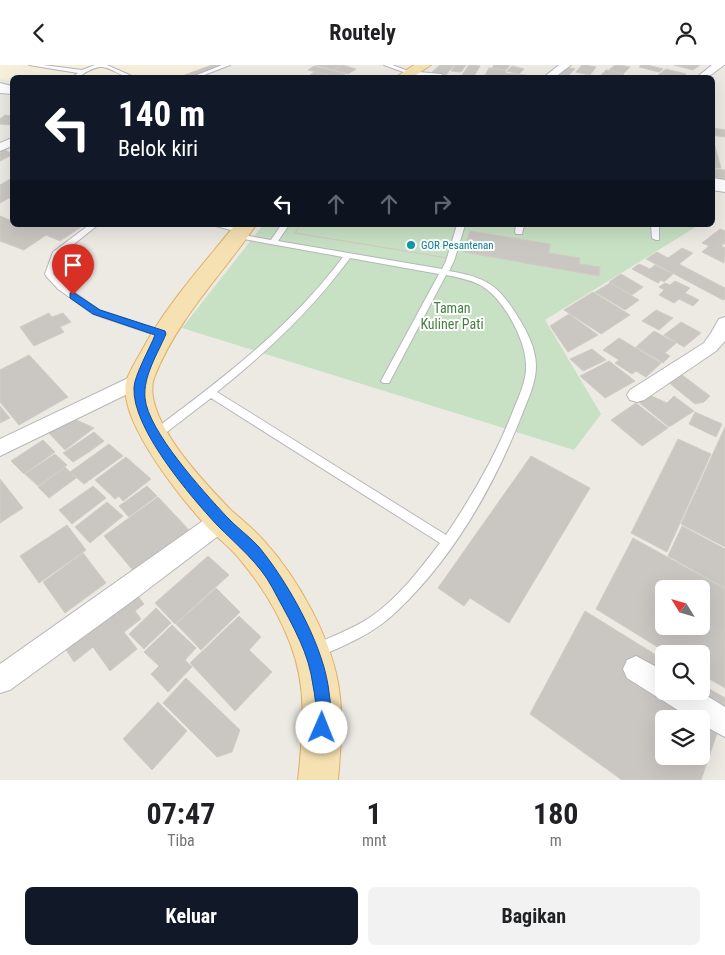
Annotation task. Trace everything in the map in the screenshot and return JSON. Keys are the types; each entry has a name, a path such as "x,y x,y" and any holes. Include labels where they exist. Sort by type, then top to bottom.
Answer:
{"main road":[{"path":"407,75 424,65"},
{"path":"235,229 161,334 141,379 140,400 147,422 181,473 222,520 253,550 276,580 307,641 318,672 324,711 318,780"}],"street":[{"path":"552,75 566,65"},
{"path":"705,75 719,65"},
{"path":"637,395 715,342 725,323"},
{"path":"0,448 141,379"},
{"path":"0,680 122,594 222,520"},
{"path":"636,669 655,681"},
{"path":"688,700 725,723"}],"lane":[{"path":"32,65 83,72"},
{"path":"65,75 79,65"},
{"path":"78,75 102,65 126,75"},
{"path":"200,75 227,65"},
{"path":"387,65 407,75"},
{"path":"91,227 56,254 49,274 61,287 96,312 161,334"},
{"path":"274,241 284,227"},
{"path":"386,381 450,261 460,227"},
{"path":"655,227 656,238"},
{"path":"235,229 274,241 471,277 486,284 501,297 526,339 531,364 524,397 508,439 481,490 448,542 418,581 392,608 359,632 312,653"},
{"path":"155,435 253,359 333,276 348,255"},
{"path":"211,393 448,542"}],"shaded area":[{"path":"0,65 222,65 194,75 10,75 10,81 0,79"}],"green space":[{"name":"Taman Kuliner Pati","path":"261,227 696,227 545,320 601,414 574,450 182,328"}],"building":[{"path":"212,65 222,65 194,75 185,75"},
{"path":"316,65 341,65 333,70"},
{"path":"342,65 356,69 348,74 334,70"},
{"path":"440,65 454,65 446,75 432,72"},
{"path":"455,65 466,65 461,72 451,71"},
{"path":"469,65 480,66 475,75 462,75"},
{"path":"494,65 510,65 506,70 492,68"},
{"path":"582,65 596,67 590,75 576,72"},
{"path":"615,65 630,67 623,74 609,70"},
{"path":"641,65 663,69 659,72 639,67"},
{"path":"674,65 700,65 693,70"},
{"path":"314,66 345,74 330,75 308,70"},
{"path":"512,66 524,69 519,74 507,71"},
{"path":"566,67 575,69 569,75 560,74"},
{"path":"489,68 506,71 505,73 524,75 485,75"},
{"path":"666,69 686,74 685,75 658,75"},
{"path":"606,70 624,75 601,75"},
{"path":"314,72 328,75 310,75"},
{"path":"5,115 10,116 10,125 0,124 0,119"},
{"path":"715,128 725,130 725,137 715,135"},
{"path":"715,147 721,168 715,168"},
{"path":"2,148 10,153 10,156 0,161 0,149"},
{"path":"715,169 725,170 725,179 715,177"},
{"path":"10,179 10,198 0,203 0,185"},
{"path":"0,216 10,220 10,227 81,227 60,241 46,235 24,250 0,241"},
{"name":"GOR Pesantenan","path":"299,227 456,227 448,258 295,233"},
{"name":"GOR Pesantenan","path":"299,227 456,227 448,258 295,233"},
{"path":"720,229 725,231 725,243 721,246 725,248 724,263 702,252 709,246 702,243"},
{"path":"470,231 550,244 549,253 580,258 579,264 600,267 599,276 463,252"},
{"path":"682,248 693,253 679,264 725,288 725,299 723,300 646,259 657,252 668,258"},
{"path":"639,264 650,269 655,265 673,274 664,282 661,280 658,283 632,269"},
{"path":"621,274 643,287 632,295 609,282"},
{"path":"675,281 690,288 685,293 699,300 693,306 679,299 674,303 659,295 664,290 659,287 665,283 670,285"},
{"path":"610,283 639,300 625,310 595,292"},
{"path":"593,292 630,315 601,334 564,310"},
{"path":"656,310 673,318 659,330 642,321"},
{"path":"49,313 52,317 63,313 71,322 60,327 64,332 34,346 20,327"},
{"path":"569,314 598,335 568,352 550,326"},
{"path":"681,322 701,333 684,347 664,335"},
{"path":"654,331 676,343 665,353 670,356 663,363 636,347"},
{"path":"619,338 661,363 646,377 636,371 632,374 615,363 619,360 603,350"},
{"path":"592,349 606,360 583,371 570,359"},
{"path":"29,355 68,397 19,425 0,402 0,370"},
{"path":"609,361 635,381 605,398 580,376"},
{"path":"682,375 710,396 704,402 695,404 668,382"},
{"path":"647,394 667,403 674,396 694,411 669,427 636,400"},
{"path":"636,403 668,428 642,446 611,420"},
{"path":"0,406 10,418 0,423"},
{"path":"695,412 722,424 716,437 689,424"},
{"path":"68,416 94,428 65,450 47,431"},
{"path":"725,427 725,547 681,524"},
{"path":"94,432 104,441 89,452 73,462 63,453"},
{"path":"678,439 711,454 667,552 631,533"},
{"path":"43,440 55,452 24,474 11,461"},
{"path":"109,444 123,456 84,484 70,472"},
{"path":"55,454 67,465 38,486 25,474"},
{"path":"531,456 590,488 509,623 470,598 464,606 438,588"},
{"path":"126,457 151,479 123,501 119,496 115,499 95,480"},
{"path":"65,467 76,478 49,498 38,487"},
{"path":"0,479 23,508 0,523"},
{"path":"93,486 106,498 72,524 59,510"},
{"path":"147,486 157,496 129,517 119,506"},
{"path":"158,497 191,532 136,574 104,536"},
{"path":"107,502 123,516 90,543 75,527"},
{"path":"67,525 86,550 39,583 20,556"},
{"path":"682,526 725,549 725,588 668,556"},
{"path":"633,538 709,580 655,580 655,635 710,635 710,581 725,589 725,688 710,679 710,645 655,645 596,609"},
{"path":"83,553 106,583 65,613 43,582"},
{"path":"208,556 229,575 175,624 155,603"},
{"path":"132,588 144,604 135,611 141,619 124,632 137,649 110,671 93,647 74,662 61,642"},
{"path":"216,588 240,612 201,650 176,624"},
{"path":"156,608 171,623 144,649 129,634"},
{"path":"585,611 655,654 655,700 710,700 710,689 725,698 725,710 710,754 710,710 655,710 655,765 706,765 701,780 622,780 530,714"},
{"path":"239,616 261,637 249,650 272,672 235,711 190,663"},
{"path":"172,625 196,648 185,660 192,667 168,692 151,674 159,666 144,652"},
{"path":"186,678 240,730 232,752 217,757 163,703"},
{"path":"158,702 187,731 152,770 123,739"}],"place":[{"name":"GOR Pesantenan","path":"411,245"}],"route":[{"path":"73,295 96,312 161,334 139,385 140,400 147,422 181,473 222,520 253,550 276,580 307,641 318,672 324,711 322,728"}]}
